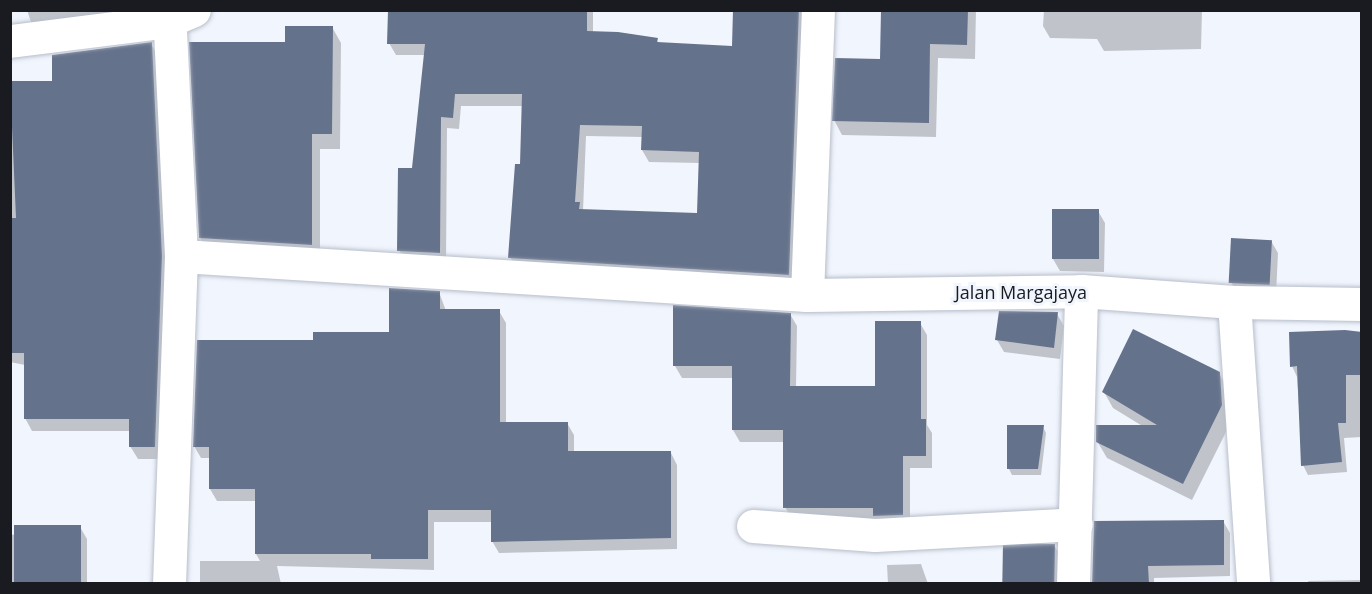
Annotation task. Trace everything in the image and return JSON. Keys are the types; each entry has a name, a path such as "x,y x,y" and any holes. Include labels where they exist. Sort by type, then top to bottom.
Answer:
{"street":[{"path":"807,295 818,10"},
{"path":"10,41 177,14 181,256 169,584"},
{"name":"Jalan Margajaya","path":"181,256 807,295 1081,291 1234,302 1362,304"},
{"path":"1073,584 1081,291"},
{"path":"1234,302 1253,584"},
{"path":"753,526 875,535 1076,524"}],"building":[{"path":"388,10 587,10 587,31 618,32 658,38 657,42 732,46 733,10 799,10 789,275 508,258 515,164 520,164 522,94 455,94 453,118 441,117 440,253 397,251 398,168 412,168 425,44 387,44","holes":["580,125 642,126 641,150 699,152 697,213 579,209 580,202 575,202"]},
{"path":"881,10 968,10 967,45 930,44 929,123 832,121 835,58 880,59"},
{"path":"285,26 333,26 332,134 312,134 312,245 199,238 189,42 285,42"},
{"path":"152,42 162,256 155,447 129,447 129,419 24,419 24,353 10,353 10,218 16,218 10,81 52,81 52,55"},
{"path":"1052,209 1099,209 1099,259 1052,259"},
{"path":"1231,238 1272,240 1270,285 1229,283"},
{"path":"389,288 440,291 440,309 500,309 500,422 568,422 568,451 671,451 671,538 491,542 491,510 428,510 428,559 371,559 371,554 255,554 255,489 209,489 209,447 193,447 197,340 313,340 313,332 389,332"},
{"path":"673,305 791,313 790,386 875,386 875,321 921,321 921,419 926,419 926,456 903,456 903,515 873,516 873,508 783,508 783,430 732,430 732,366 673,366"},
{"path":"999,311 1058,312 1054,348 995,340"},
{"path":"1133,329 1220,372 1222,405 1183,484 1096,442 1096,425 1157,425 1102,392"},
{"path":"1345,330 1362,332 1362,375 1346,375 1346,423 1338,423 1342,462 1301,466 1297,366 1290,367 1289,332"},
{"path":"1007,425 1044,425 1038,469 1007,469"},
{"path":"1224,520 1224,565 1148,566 1149,584 1092,584 1094,521"},
{"path":"14,525 81,525 81,582 14,582"},
{"path":"1003,543 1055,544 1054,584 1002,583"}]}
